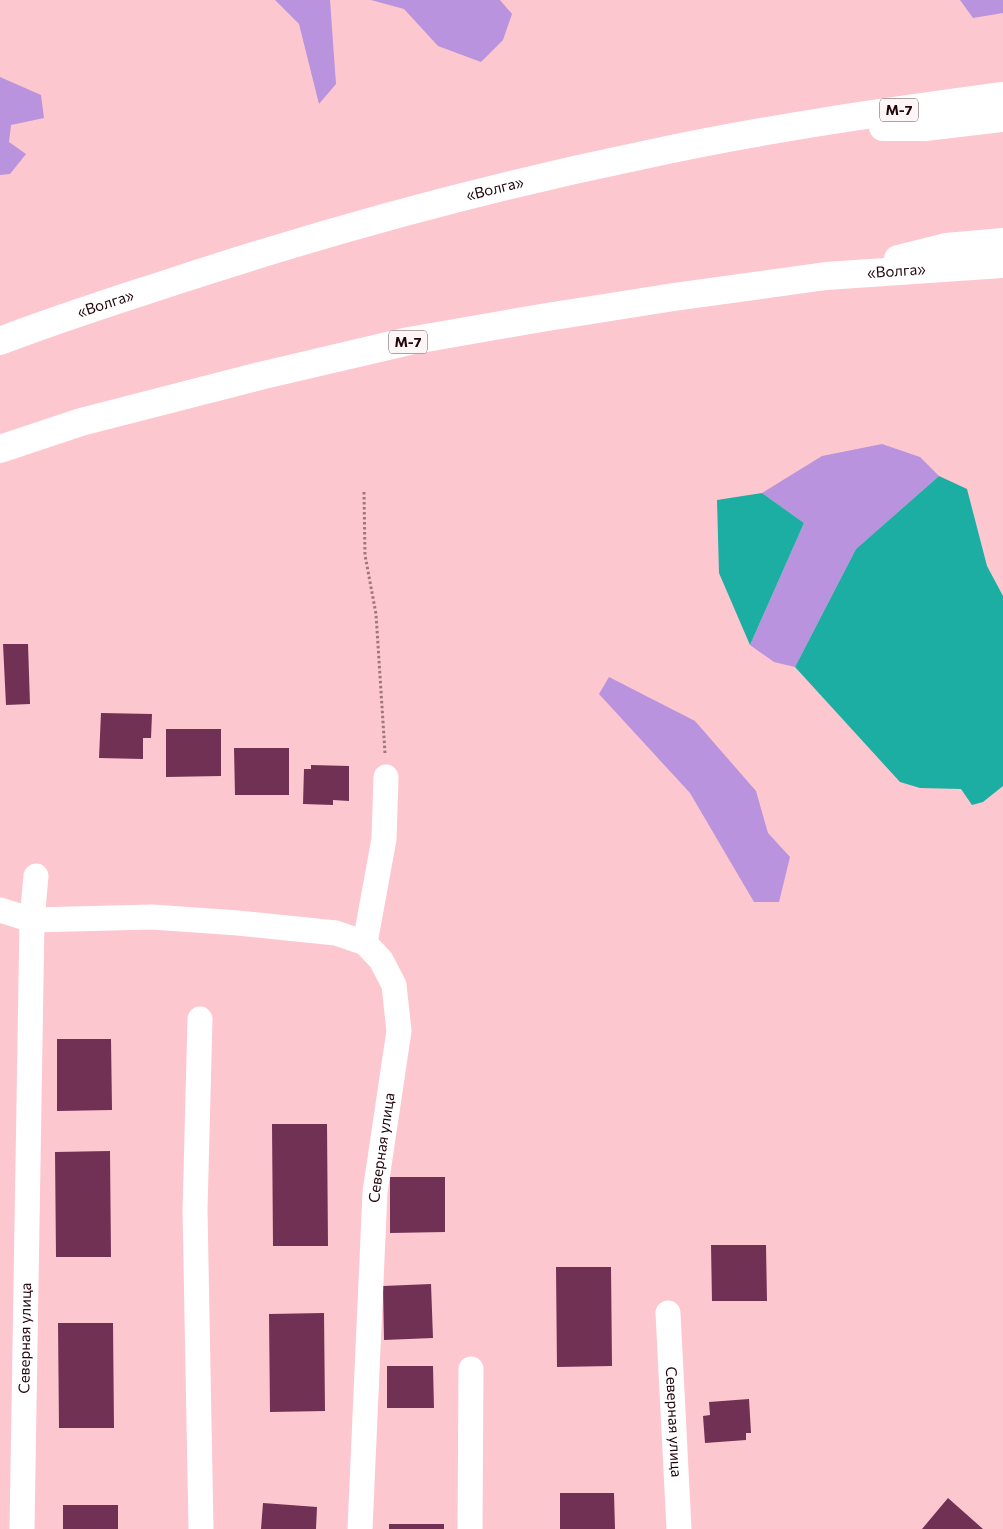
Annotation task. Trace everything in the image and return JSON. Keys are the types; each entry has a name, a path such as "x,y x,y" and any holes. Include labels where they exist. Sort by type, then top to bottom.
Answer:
{"highway":[{"name":"«Волга»","path":"0,341 50,322 241,260 393,215 504,186 645,154 795,127 1003,96"},
{"path":"795,127 925,127 1003,118"},
{"path":"826,276 946,247 1003,242"},
{"name":"«Волга»","path":"0,449 81,422 264,375 409,342 598,309 826,276 1003,264"}],"street":[{"path":"0,910 32,920 171,918 336,933 365,943 384,839 386,777"},
{"name":"Северная улица","path":"22,1529 32,920 36,876"},
{"name":"Северная улица","path":"360,1529 375,1192 399,1030 394,985 381,960 365,943"},
{"path":"200,1019 195,1210 201,1529"},
{"name":"Северная улица","path":"668,1313 679,1529"},
{"path":"470,1529 471,1369"}],"path":[{"path":"364,492 365,556 376,614 386,777"}],"shaded area":[{"path":"275,0 330,0 336,84 319,104 299,24"},
{"path":"371,0 500,0 512,14 503,40 481,62 438,46 404,9"},
{"path":"960,0 1003,0 1003,13 973,18"},
{"path":"0,77 41,95 44,118 11,125 9,142 26,154 10,174 0,175"},
{"path":"882,444 920,457 939,476 856,549 795,667 774,662 750,645 804,523 762,493 822,456"},
{"path":"609,677 695,721 756,791 768,833 790,857 779,902 754,902 690,793 599,694"}],"water":[{"path":"939,476 967,489 987,566 1003,596 1003,786 983,802 972,805 961,789 920,788 900,782 795,667 856,549"},
{"path":"762,493 804,523 750,645 719,573 717,500"}],"building":[{"path":"3,644 28,644 30,704 6,705"},
{"path":"101,713 152,714 151,738 143,738 143,759 99,758"},
{"path":"166,729 221,729 221,776 166,777"},
{"path":"234,748 289,748 289,795 235,795"},
{"path":"311,765 349,766 349,801 333,800 333,805 303,804 304,769 311,769"},
{"path":"57,1039 111,1039 112,1110 57,1111"},
{"path":"272,1124 327,1124 328,1246 273,1246"},
{"path":"110,1151 111,1257 56,1257 55,1152"},
{"path":"390,1177 445,1177 445,1232 390,1233"},
{"path":"711,1245 766,1245 767,1301 712,1301"},
{"path":"556,1267 611,1267 612,1366 557,1367"},
{"path":"431,1284 433,1338 384,1340 383,1286"},
{"path":"324,1313 325,1411 270,1412 269,1314"},
{"path":"58,1323 113,1323 114,1428 59,1428"},
{"path":"387,1366 433,1366 434,1408 387,1408"},
{"path":"749,1399 751,1433 746,1433 746,1440 705,1443 703,1416 710,1415 709,1402"},
{"path":"560,1493 614,1493 615,1529 560,1529"},
{"path":"948,1498 983,1529 922,1529"},
{"path":"263,1503 317,1507 316,1529 261,1529"},
{"path":"63,1505 118,1505 118,1529 63,1529"},
{"path":"389,1524 444,1524 444,1529 389,1529"}]}
